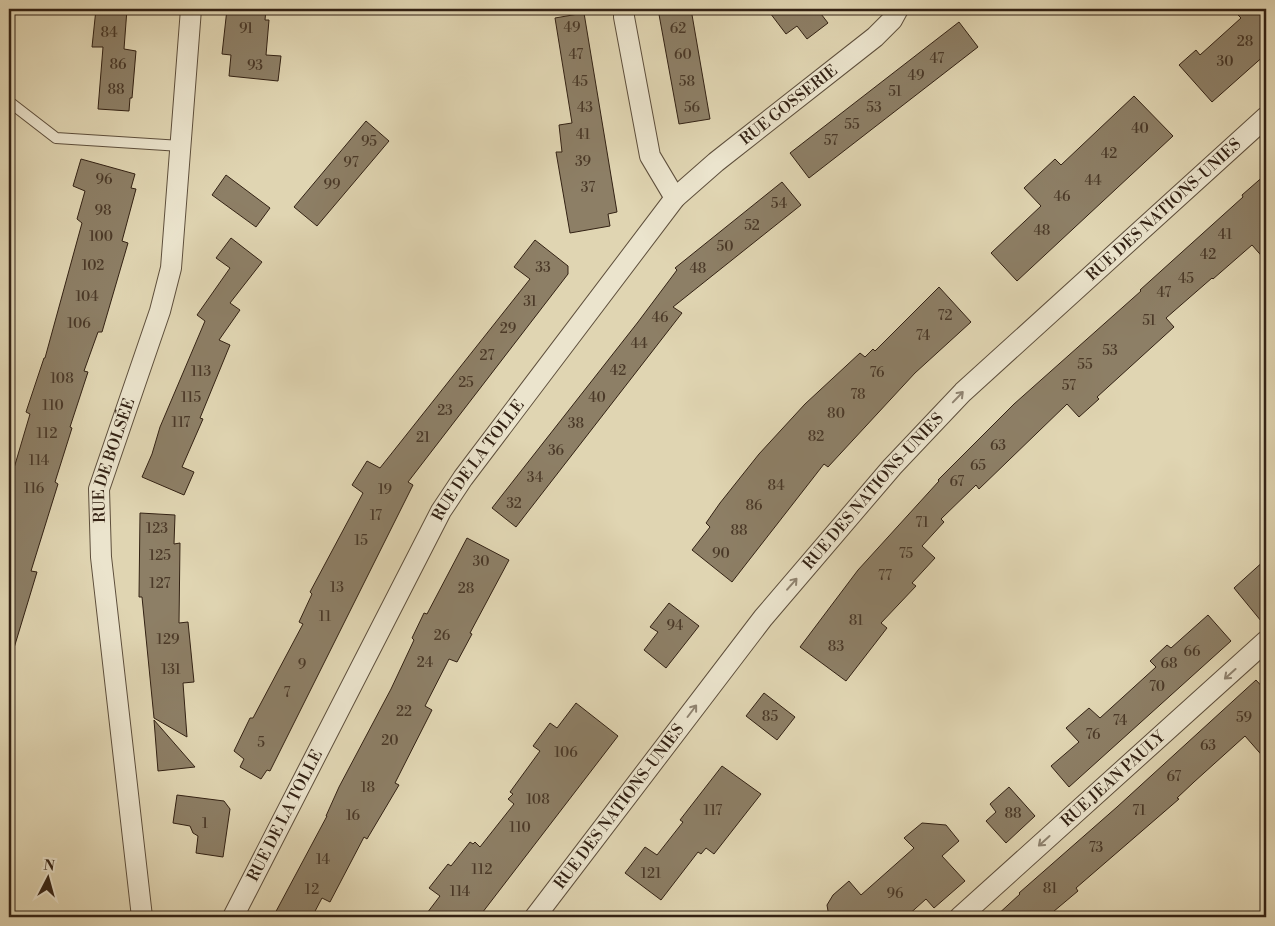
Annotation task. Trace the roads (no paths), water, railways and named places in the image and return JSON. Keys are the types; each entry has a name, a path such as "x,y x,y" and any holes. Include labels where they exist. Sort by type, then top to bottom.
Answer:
{"street":[{"name":"RUE DE BOLSÉE","path":"142,917 101,557 99,489 160,311 172,268 190,9"},
{"name":"RUE GOSSERIE","path":"675,198 716,162 875,37 892,20 898,9"},
{"path":"620,12 650,156 675,198"},
{"name":"RUE DES NATIONS-UNIES","path":"535,917 763,618 892,467 963,392 1266,117"},
{"name":"RUE DE LA TOLLE","path":"233,917 441,511 463,478 675,198"},
{"name":"RUE JEAN PAULY","path":"960,917 1266,641"}],"lane":[{"path":"12,104 56,138 181,146"}]}
